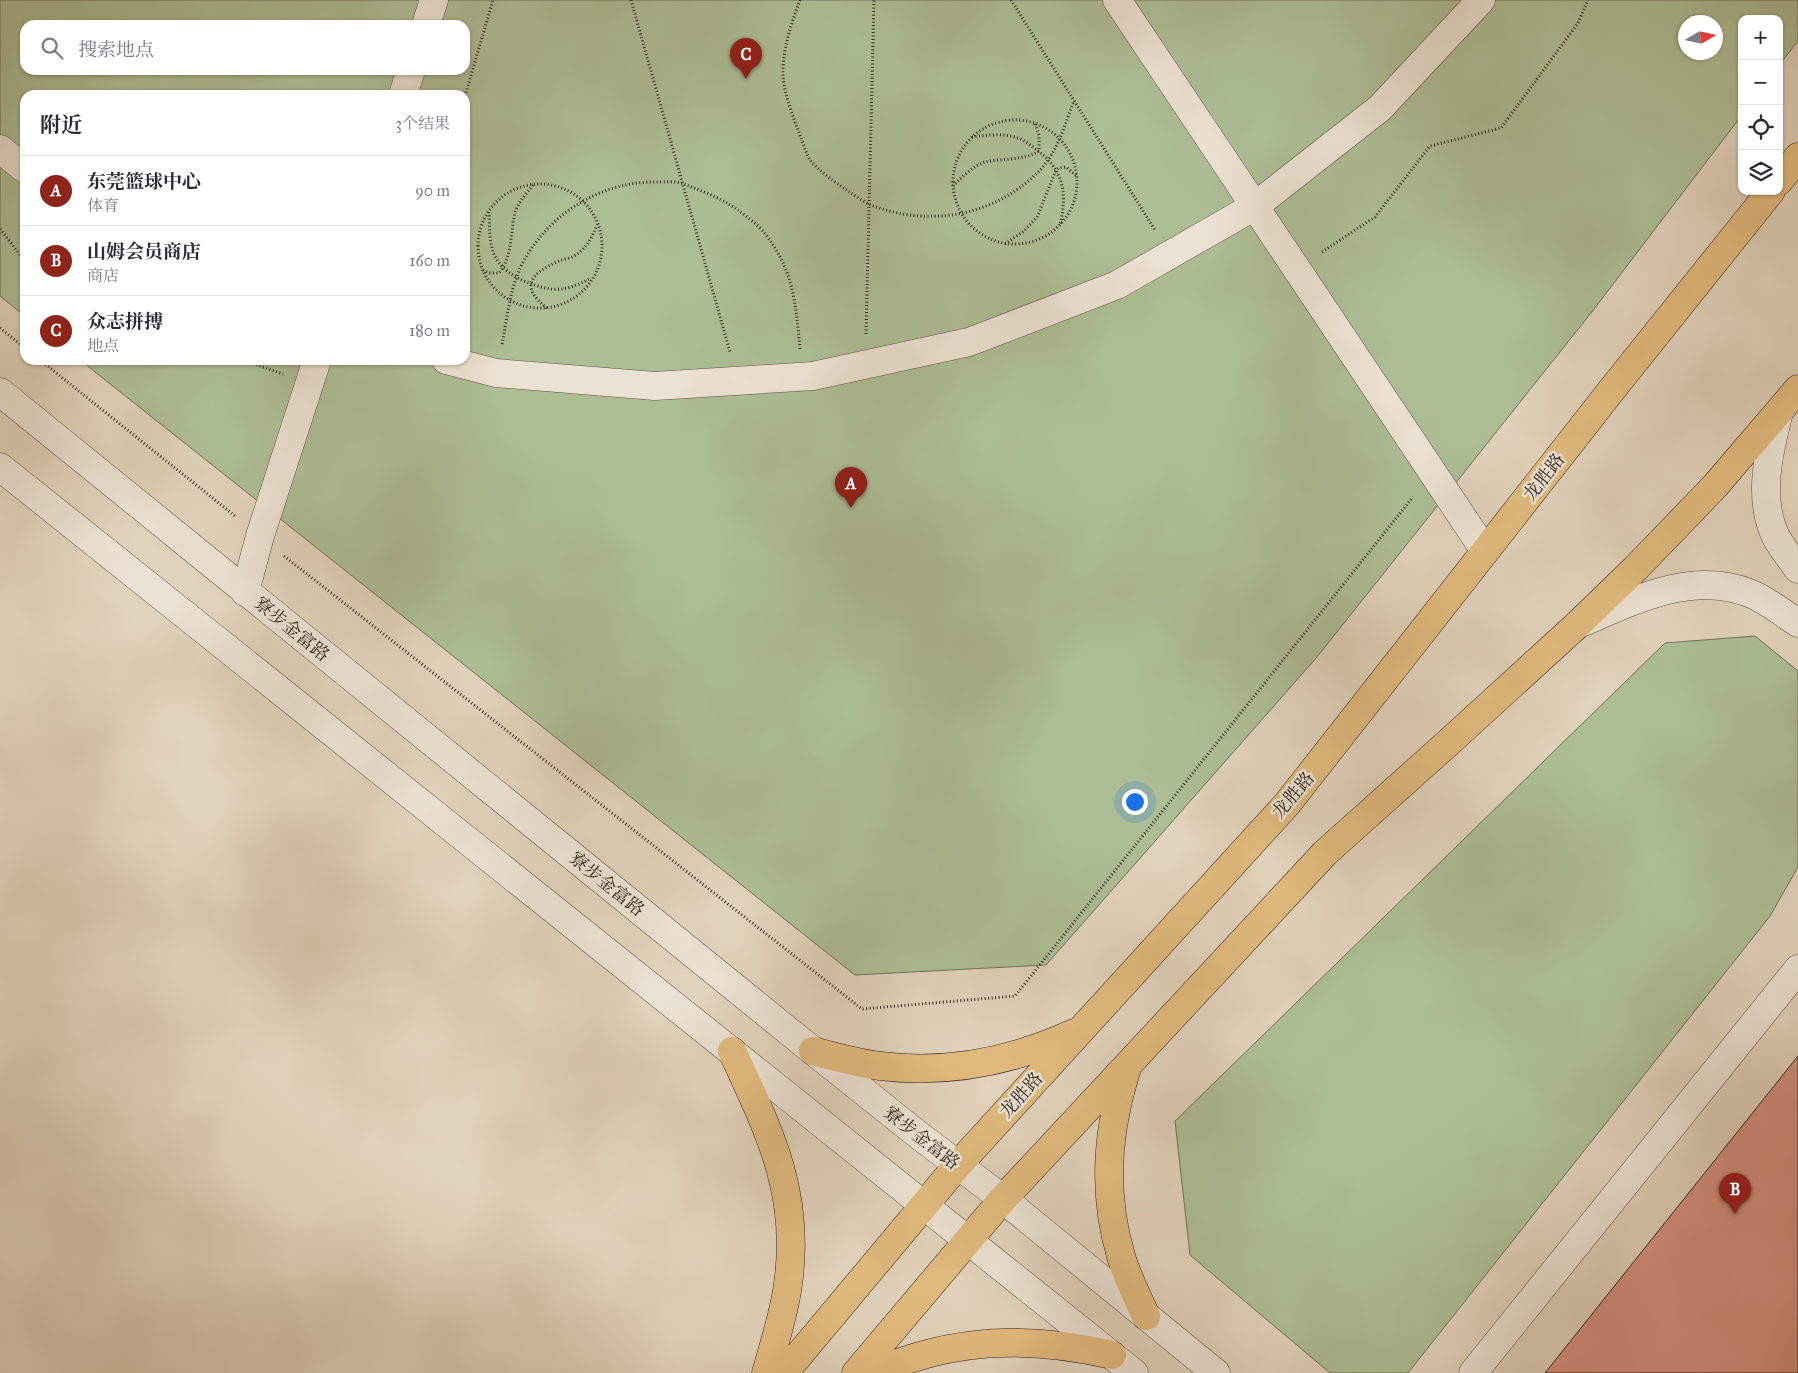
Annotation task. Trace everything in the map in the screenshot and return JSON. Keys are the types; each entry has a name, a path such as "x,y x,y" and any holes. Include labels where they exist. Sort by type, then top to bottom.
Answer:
{"main road":[{"path":"1783,176 1798,157"},
{"name":"龙胜路","path":"784,1373 957,1166 1287,804 1768,195"},
{"path":"856,1373 1002,1199 1324,853 1576,626 1636,568 1715,486 1798,389"},
{"path":"813,1051 846,1060 880,1066 950,1068 1018,1055 1050,1044 1082,1029"},
{"path":"732,1051 769,1132 779,1161 786,1191 790,1222 791,1253 788,1284 783,1315 766,1373"},
{"path":"1128,1064 1118,1095 1112,1127 1109,1159 1110,1192 1121,1256 1146,1316"},
{"path":"873,1373 906,1360 940,1350 992,1343 1044,1343 1078,1347 1112,1355"}],"street":[{"path":"428,20 434,0"},
{"path":"1118,0 1485,552"},
{"path":"465,365 496,373 655,386 813,376 969,342 1117,285 1255,206 1380,108 1481,0"},
{"path":"405,90 409,75"},
{"path":"0,149 20,165"},
{"path":"245,592 260,536 313,372"},
{"name":"寮步金富路","path":"0,392 813,1051 957,1166 1002,1199 1216,1373"},
{"path":"1779,412 1769,453 1767,487 1769,516 1776,537 1798,569"},
{"path":"0,467 1134,1373"},
{"path":"1576,626 1646,596 1687,586 1718,584 1750,593 1798,623"},
{"path":"1473,1373 1798,969"}],"path":[{"path":"467,90 494,0"},
{"path":"631,0 739,381"},
{"path":"800,0 788,30 783,78 793,119 810,159 835,182 869,204 904,215 961,215 986,207 1024,184 1042,168 1060,138 1074,101"},
{"path":"866,364 874,0"},
{"path":"1011,0 1170,254"},
{"path":"1297,269 1375,217 1430,146 1501,128 1578,24 1588,0"},
{"path":"1004,120 1024,120 1043,126 1060,138 1072,155 1078,176 1076,197 1068,217 1060,226 1053,233 1035,242 1014,246 993,242 974,231 961,215 954,196 953,186 953,175 958,156 972,137 985,127 1004,120"},
{"path":"1034,123 1040,135 1039,150"},
{"path":"972,137 987,135 1010,136 1024,141 1039,150 1048,159 1060,176 1063,195 1063,211 1060,226"},
{"path":"953,186 970,171 983,163 1029,156 1039,150"},
{"path":"1005,244 1024,230 1037,217 1056,170 1066,167 1078,176"},
{"path":"496,373 516,277 535,243 552,223 572,207 603,191 642,182 683,183 728,204 765,233 776,250 792,283 796,301 801,354 801,377"},
{"path":"547,183 568,190 583,201 591,210 602,239 600,258 594,277 581,292 565,303 547,308 527,307 511,300 492,286 483,270 477,247 481,226 489,210 507,193 526,184 547,183"},
{"path":"483,270 499,272 504,266 509,251 515,212 523,197 535,184"},
{"path":"489,210 490,240 498,261 516,277 530,284 551,289 579,285 594,277"},
{"path":"547,308 533,296 530,284 536,274 559,261 574,256 592,239 598,225"},
{"path":"0,229 20,254"},
{"path":"0,328 20,344"},
{"path":"46,365 260,536 862,1009 1015,996 1432,472"},
{"path":"272,365 313,372"}],"green space":[{"path":"0,0 1798,0 1798,41 1783,60 1783,15 1738,15 1738,120 1591,313 1317,657 1046,965 855,975 86,365 470,365 470,90 20,90 20,312 0,296"},
{"path":"1755,636 1798,671 1798,867 1770,916 1408,1373 1330,1373 1190,1255 1175,1121 1665,643"}],"building":[{"path":"1798,1056 1798,1373 1545,1373"}],"place":[{"name":"众志拼搏","path":"746,79"},
{"name":"东莞篮球中心","path":"851,508"},
{"name":"山姆会员商店","path":"1735,1214"}]}
